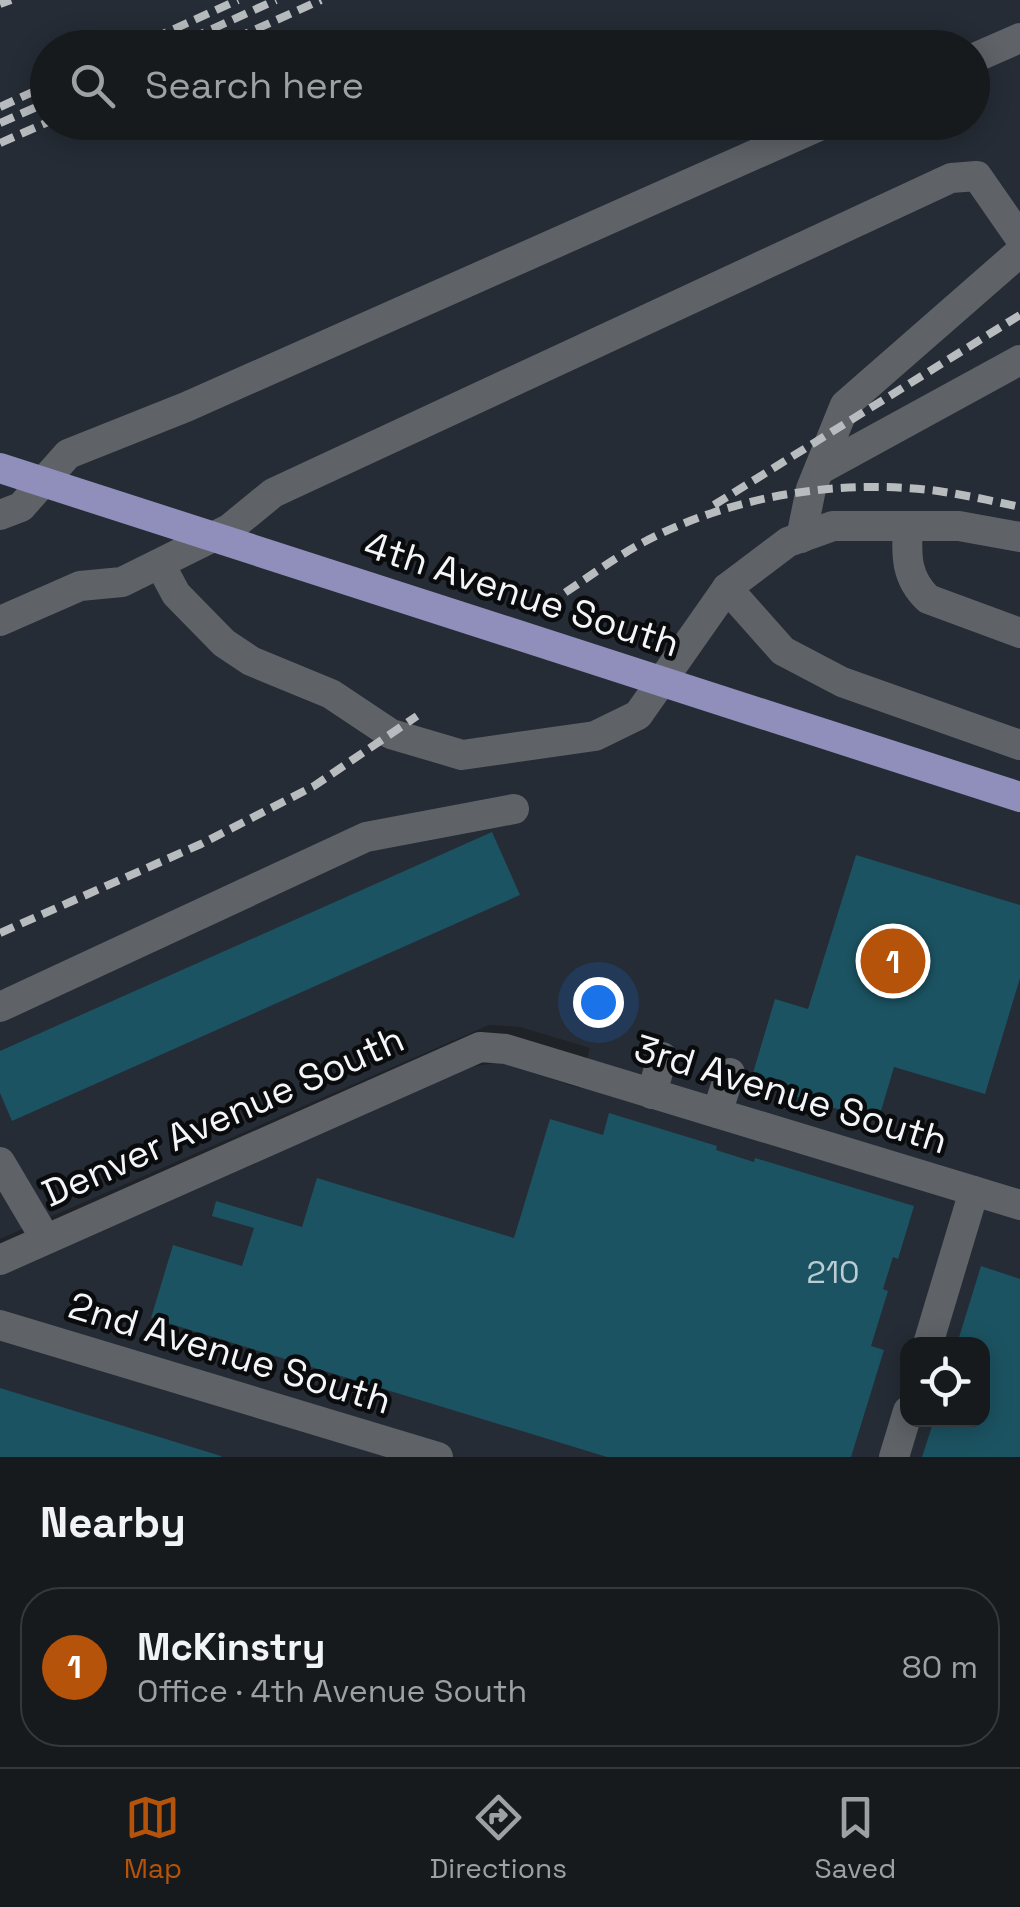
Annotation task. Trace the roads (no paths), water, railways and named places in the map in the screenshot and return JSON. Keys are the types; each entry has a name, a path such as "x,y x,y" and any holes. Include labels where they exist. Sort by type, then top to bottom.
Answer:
{"main road":[{"name":"4th Avenue South","path":"0,468 1020,797"}],"street":[{"path":"990,51 1020,38"},
{"path":"0,515 21,507 68,454 204,399 787,140"},
{"path":"0,622 80,586 122,582 229,529 274,492 952,178 978,176 1020,238"},
{"path":"801,538 819,470 846,405 1020,252"},
{"path":"819,470 1020,360"},
{"path":"160,564 176,594 196,618 238,652 331,694 391,734 462,755 595,736 638,715 727,588 788,542 833,526 958,526 1020,537"},
{"path":"908,526 909,574 928,600 1020,633"},
{"path":"727,588 783,651 842,682 1020,744"},
{"path":"0,1006 366,837 514,808"},
{"name":"3rd Avenue South","path":"480,1047 506,1049 1020,1206"},
{"name":"Denver Avenue South","path":"0,1260 480,1047"},
{"path":"652,1094 662,1056"},
{"path":"717,1113 730,1073"},
{"path":"0,1162 44,1238"},
{"path":"930,1337 974,1192"},
{"name":"2nd Avenue South","path":"0,1326 438,1457"},
{"path":"894,1457 903,1427"}],"railway":[{"path":"0,4 11,0"},
{"path":"172,30 238,0"},
{"path":"210,30 276,0"},
{"path":"254,30 321,0"},
{"path":"0,107 30,93"},
{"path":"0,123 30,110"},
{"path":"0,143 30,130"},
{"path":"714,505 1020,315"},
{"path":"546,605 630,550 676,527 711,513 786,494 900,488 1020,507"},
{"path":"0,933 201,844 314,786 417,716"}],"place":[{"name":"McKinstry","path":"893,961"}]}
